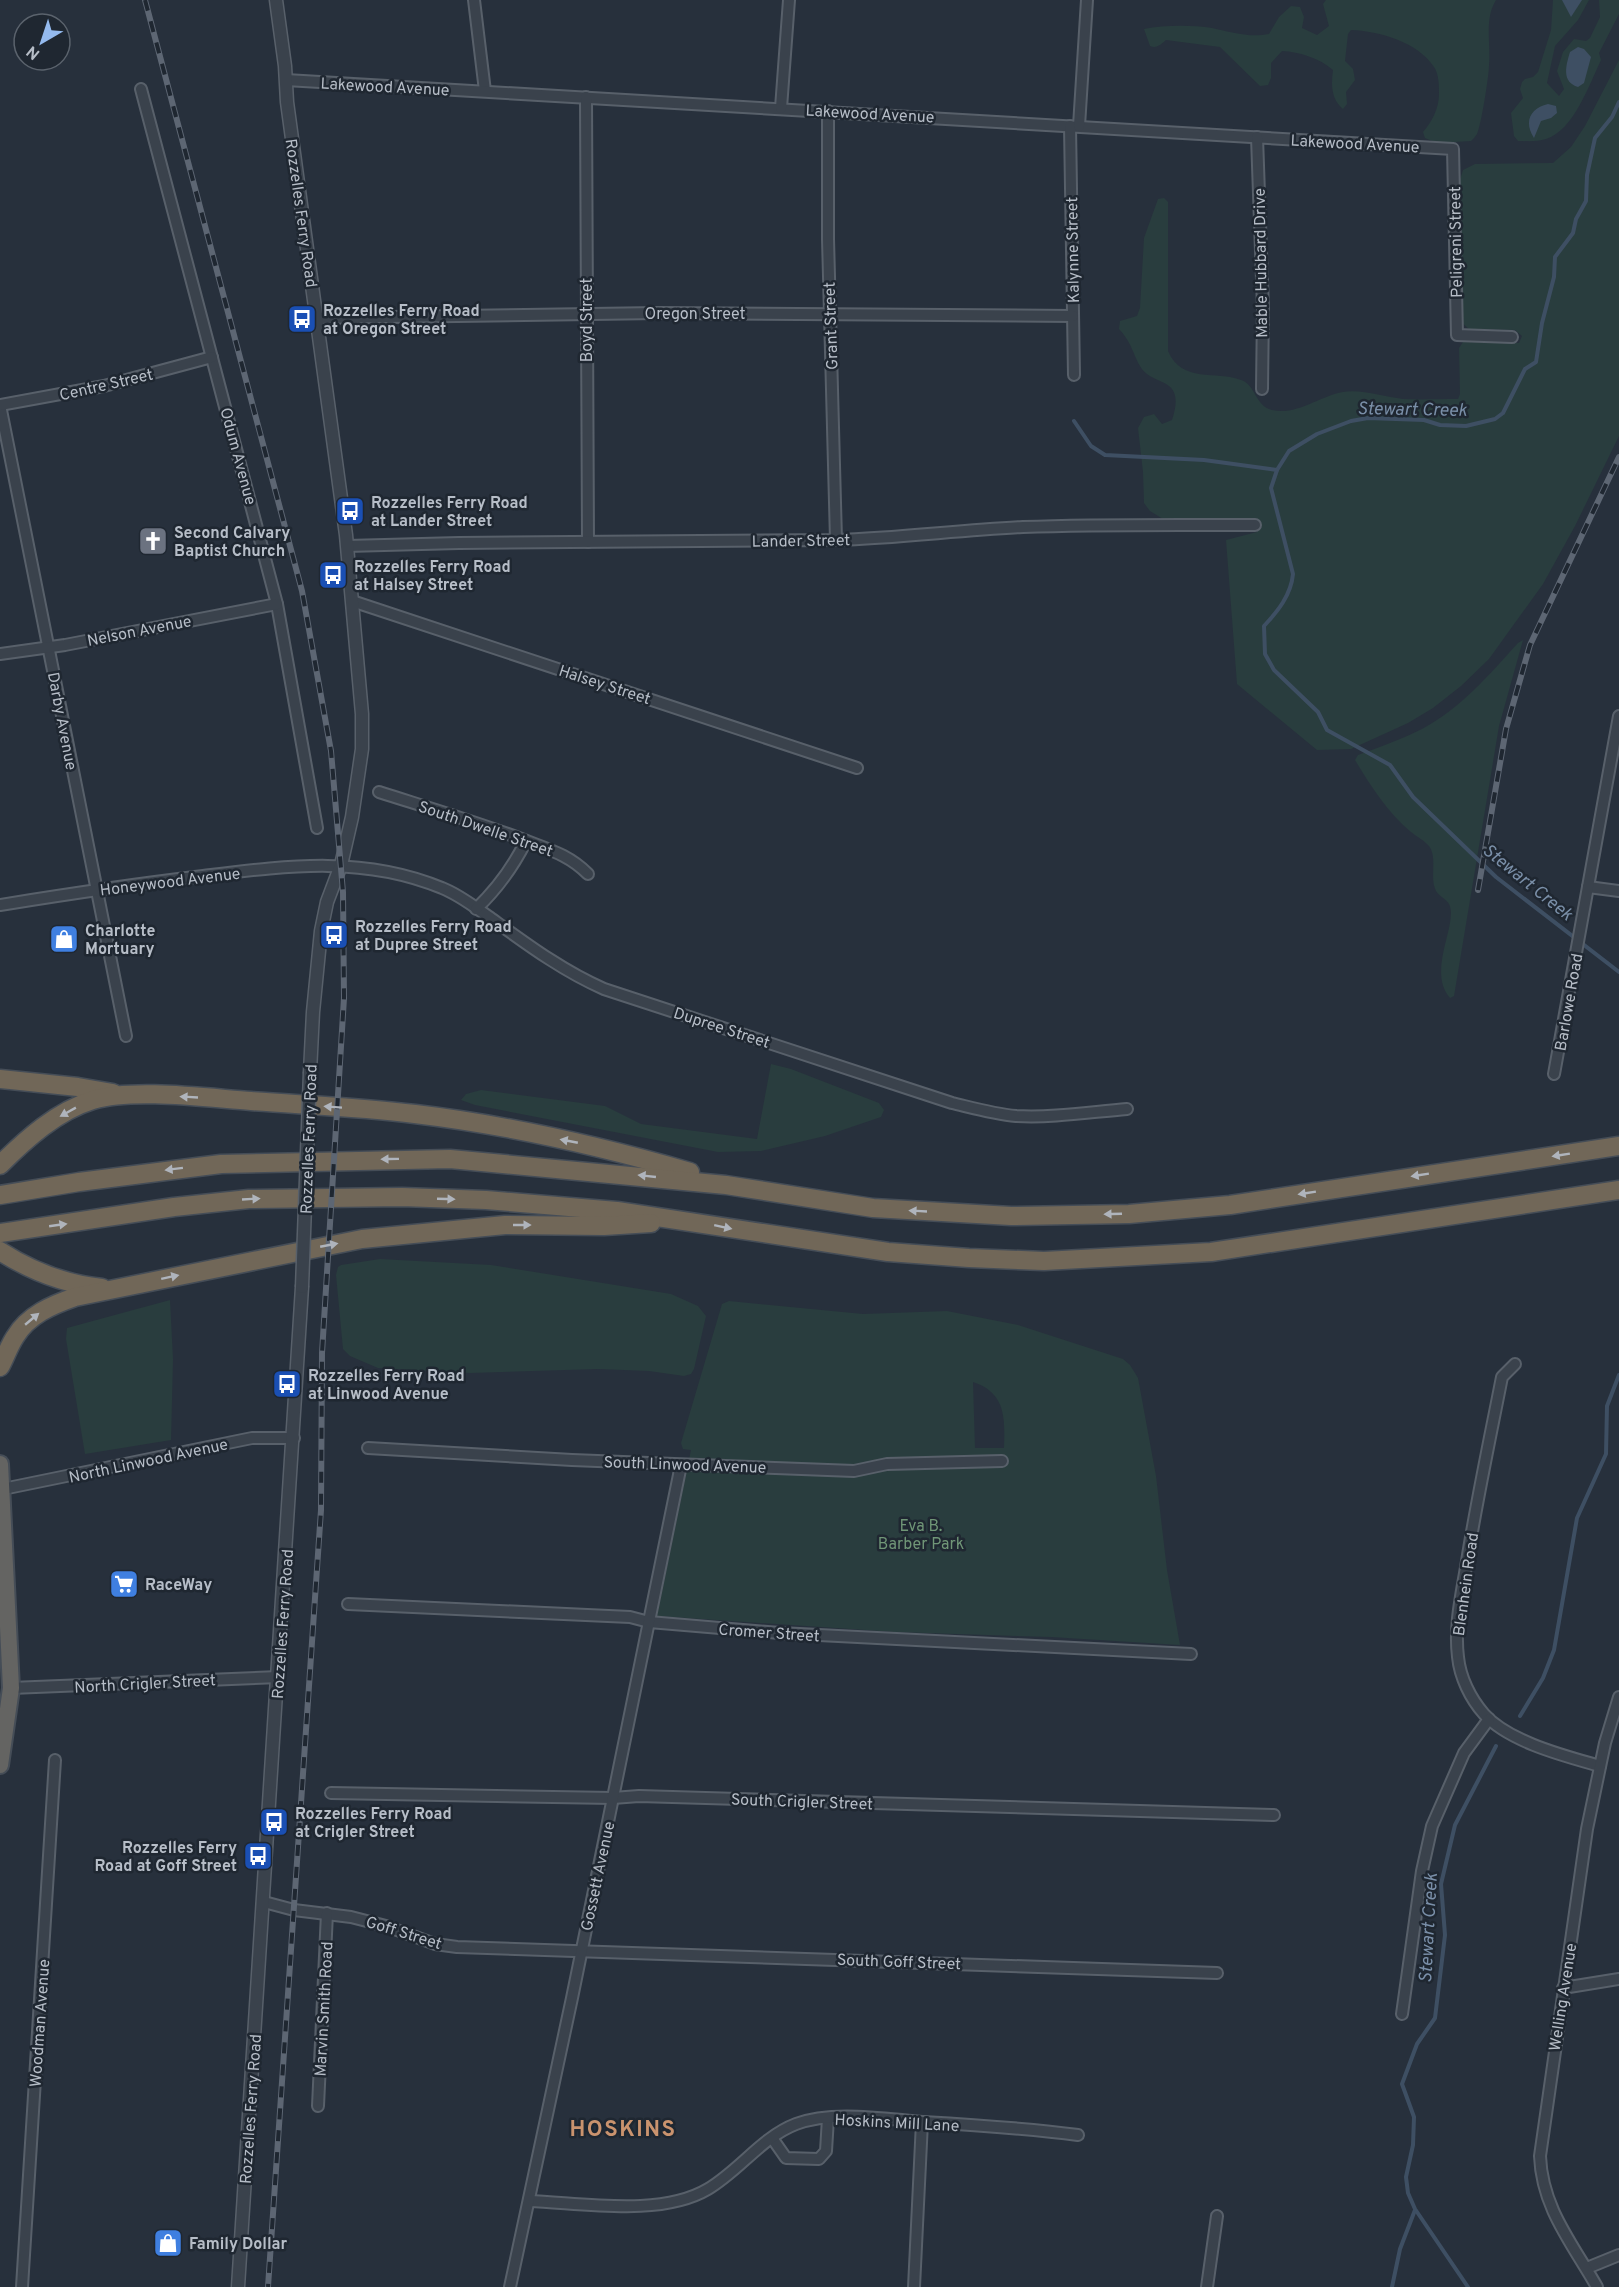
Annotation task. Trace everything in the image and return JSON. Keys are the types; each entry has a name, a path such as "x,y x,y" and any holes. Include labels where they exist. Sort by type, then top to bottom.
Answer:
{"highway":[{"path":"0,1079 78,1087 123,1095 236,1100 412,1113 593,1145 726,1185"},
{"path":"0,1165 32,1136 64,1113 93,1100 123,1095"},
{"path":"0,1195 79,1182 221,1164 450,1159 726,1185 873,1208 1054,1216 1129,1214 1230,1205 1475,1166 1619,1146"},
{"path":"0,1233 174,1207 249,1199 402,1197 486,1200 617,1211 689,1220 733,1229 888,1252 1044,1261 1211,1252 1619,1192"},
{"path":"0,1368 15,1337 32,1318 53,1304 112,1289 362,1239 505,1226 604,1226 689,1220"},
{"path":"4,1254 36,1272 66,1281 112,1289"},
{"path":"0,1464 11,1688 0,1765"}],"street":[{"name":"Rozzelles Ferry Road","path":"238,2287 294,1438 313,1011 322,924 333,882 341,865 352,818 362,749 362,714 346,546 287,102 276,0"},
{"path":"474,0 485,92"},
{"path":"781,108 789,0"},
{"name":"Kalynne Street","path":"1074,375 1074,126 1087,0"},
{"name":"Lakewood Avenue","path":"286,80 1454,149"},
{"name":"Odum Avenue","path":"141,89 283,633 317,828"},
{"name":"Boyd Street","path":"586,97 588,542"},
{"name":"Grant Street","path":"828,111 836,540"},
{"name":"Mable Hubbard Drive","path":"1257,137 1263,308 1262,389"},
{"name":"Peligreni Street","path":"1454,149 1457,334 1512,337"},
{"name":"Oregon Street","path":"316,318 586,314 1073,316"},
{"name":"Centre Street","path":"0,405 104,386 212,357"},
{"name":"Darby Avenue","path":"0,405 126,1036"},
{"name":"Lander Street","path":"346,546 836,540 894,538 1032,527 1255,525"},
{"name":"Halsey Street","path":"352,601 857,768"},
{"name":"Nelson Avenue","path":"0,654 49,647 276,604"},
{"name":"Barlowe Road","path":"1554,1074 1619,716"},
{"name":"South Dwelle Street","path":"379,792 562,854 588,874"},
{"path":"476,909 493,893 517,860 526,841"},
{"name":"Honeywood Avenue","path":"0,905 96,890 248,871 341,865"},
{"name":"Dupree Street","path":"341,865 421,879 456,895 562,968 604,989 952,1103 982,1111 1016,1116 1047,1117 1127,1109"},
{"path":"1588,887 1619,891"},
{"name":"Blenhein Road","path":"1515,1364 1502,1377 1472,1532 1457,1621 1458,1656 1462,1677 1470,1694 1489,1719 1511,1734 1600,1766"},
{"name":"North Linwood Avenue","path":"3,1489 252,1438 294,1438"},
{"name":"South Linwood Avenue","path":"368,1448 681,1465 854,1471 887,1464 1002,1461"},
{"name":"Gossett Avenue","path":"510,2287 681,1465"},
{"name":"Cromer Street","path":"348,1604 630,1617 649,1622 780,1633 1191,1654"},
{"name":"North Crigler Street","path":"11,1688 279,1677"},
{"name":"Welling Avenue","path":"1597,2287 1554,2214 1545,2194 1540,2156 1587,1829 1600,1766 1619,1697"},
{"path":"1402,2014 1422,1871 1432,1826 1464,1753 1489,1719"},
{"name":"Woodman Avenue","path":"22,2287 55,1760"},
{"name":"South Crigler Street","path":"331,1793 613,1798 639,1796 1274,1815"},
{"name":"Goff Street","path":"264,1902 294,1910 327,1913 386,1926 435,1944 458,1947 581,1951"},
{"name":"Marvin Smith Road","path":"318,2106 327,1913"},
{"name":"South Goff Street","path":"581,1951 1217,1973"},
{"path":"1563,1988 1619,1979"},
{"name":"Hoskins Mill Lane","path":"529,2201 657,2205 686,2200 709,2188 772,2138 796,2124 828,2118 857,2117 1078,2135"},
{"path":"772,2138 786,2158 819,2159 826,2151 828,2118"},
{"path":"914,2287 922,2122"},
{"path":"1207,2287 1216,2216"},
{"path":"1587,2268 1619,2255"}],"green space":[{"path":"1326,0 1496,0 1489,23 1488,79 1479,129 1473,139 1437,143 1425,138 1423,132 1434,114 1439,99 1436,70 1418,51 1397,40 1374,33 1351,30 1348,34 1345,61 1353,69 1355,80 1346,92 1347,104 1343,109 1336,101 1333,91 1333,70 1309,56 1282,51 1271,63 1271,78 1268,85 1260,86 1220,47 1166,40 1159,46 1152,47 1144,29 1187,26 1247,35 1269,34 1279,17 1291,6 1300,7 1304,17 1302,28 1317,35 1329,26 1323,4"},
{"path":"1553,0 1589,0 1578,20 1555,46 1547,83 1559,96 1564,89 1557,71 1563,52 1574,39 1586,41 1590,38 1600,17 1599,0 1619,0 1619,14 1599,53 1601,60 1573,117 1556,134 1546,139 1518,141 1514,136 1511,113 1523,98 1520,89 1522,82 1538,72 1551,30"},
{"path":"1619,60 1619,436 1575,526 1543,584 1489,659 1461,686 1433,708 1408,723 1351,749 1317,750 1237,684 1226,540 1257,532 1253,520 1163,519 1150,511 1144,503 1138,428 1144,417 1154,414 1162,424 1172,420 1175,395 1172,388 1145,373 1127,339 1119,329 1120,321 1137,316 1140,308 1144,238 1158,199 1164,198 1168,202 1168,351 1182,368 1200,374 1241,380 1250,386 1266,408 1272,410 1299,408 1334,394 1350,391 1403,399 1458,399 1460,394 1459,348 1463,342 1519,343 1522,336 1515,330 1469,329 1461,322 1459,183 1463,170 1475,164 1553,163 1571,147 1585,126"},
{"path":"1523,640 1499,726 1454,996 1450,998 1443,987 1441,975 1451,912 1449,904 1437,893 1434,886 1432,851 1387,807 1355,760 1358,755 1399,740 1436,721 1474,690"},
{"path":"771,1064 791,1069 879,1103 884,1110 881,1117 825,1136 761,1151 718,1152 475,1105 461,1100 466,1094 481,1090 605,1106 641,1124 757,1139"},
{"path":"380,1259 491,1265 671,1294 698,1306 706,1316 694,1369 691,1374 684,1376 649,1371 598,1369 470,1373 378,1368 350,1356 343,1349 336,1275 341,1265"},
{"path":"170,1300 173,1359 171,1440 85,1454 66,1339 67,1328"},
{"name":"Eva B. Barber Park","path":"729,1301 863,1314 947,1311 1018,1325 1123,1359 1138,1378 1156,1476 1167,1570 1180,1645 1051,1637 895,1632 657,1616 691,1450 683,1449 681,1443 722,1304","holes":["973,1382 984,1387 998,1400 1001,1408 1004,1448 975,1448"]}],"water":[{"path":"1562,0 1582,0 1571,17"},
{"path":"1578,47 1584,49 1591,57 1584,83 1578,87 1569,81 1566,72 1570,52"},
{"path":"1548,104 1556,106 1557,113 1541,121 1534,138 1529,126 1530,116 1537,109"}],"waterway":[{"name":"Stewart Creek","path":"1619,102 1612,117 1595,138 1587,175 1586,201 1576,219 1573,233 1555,257 1554,277 1542,323 1536,362 1525,369 1503,413 1495,419 1466,426 1440,425 1424,420 1368,418 1351,421 1317,434 1289,451 1277,470 1271,488 1293,574 1292,582 1283,602 1264,626 1265,654 1274,670 1318,712 1327,730 1390,765 1413,797 1496,877 1619,972"},
{"path":"1074,421 1091,446 1105,455 1204,460 1277,470"},
{"name":"Stewart Creek","path":"1520,1716 1543,1678 1554,1650 1577,1518 1606,1454 1607,1406 1619,1375"},
{"name":"Stewart Creek","path":"1468,2287 1415,2209 1408,2193 1406,2177 1413,2145 1414,2117 1402,2084 1417,2044 1435,2018 1445,1935 1441,1884 1455,1825 1496,1746"},
{"name":"Stewart Creek","path":"1392,2287 1400,2249 1415,2210"}],"railway":[{"path":"145,0 302,591 331,751 343,892 344,998 322,1353 321,1510 268,2287"},
{"path":"1478,890 1506,729 1530,645 1619,457"}],"place":[{"name":"Rozzelles Ferry Road at Oregon Street","path":"302,319"},
{"name":"Rozzelles Ferry Road at Lander Street","path":"350,511"},
{"name":"Second Calvary Baptist Church","path":"153,541"},
{"name":"Rozzelles Ferry Road at Halsey Street","path":"333,575"},
{"name":"Rozzelles Ferry Road at Dupree Street","path":"334,935"},
{"name":"Charlotte Mortuary","path":"64,939"},
{"name":"Rozzelles Ferry Road at Linwood Avenue","path":"287,1384"},
{"name":"RaceWay","path":"124,1584"},
{"name":"Rozzelles Ferry Road at Crigler Street","path":"274,1822"},
{"name":"Rozzelles Ferry Road at Goff Street","path":"258,1856"},
{"name":"Family Dollar","path":"168,2243"}],"district":[{"name":"HOSKINS","path":"623,2128"}]}
